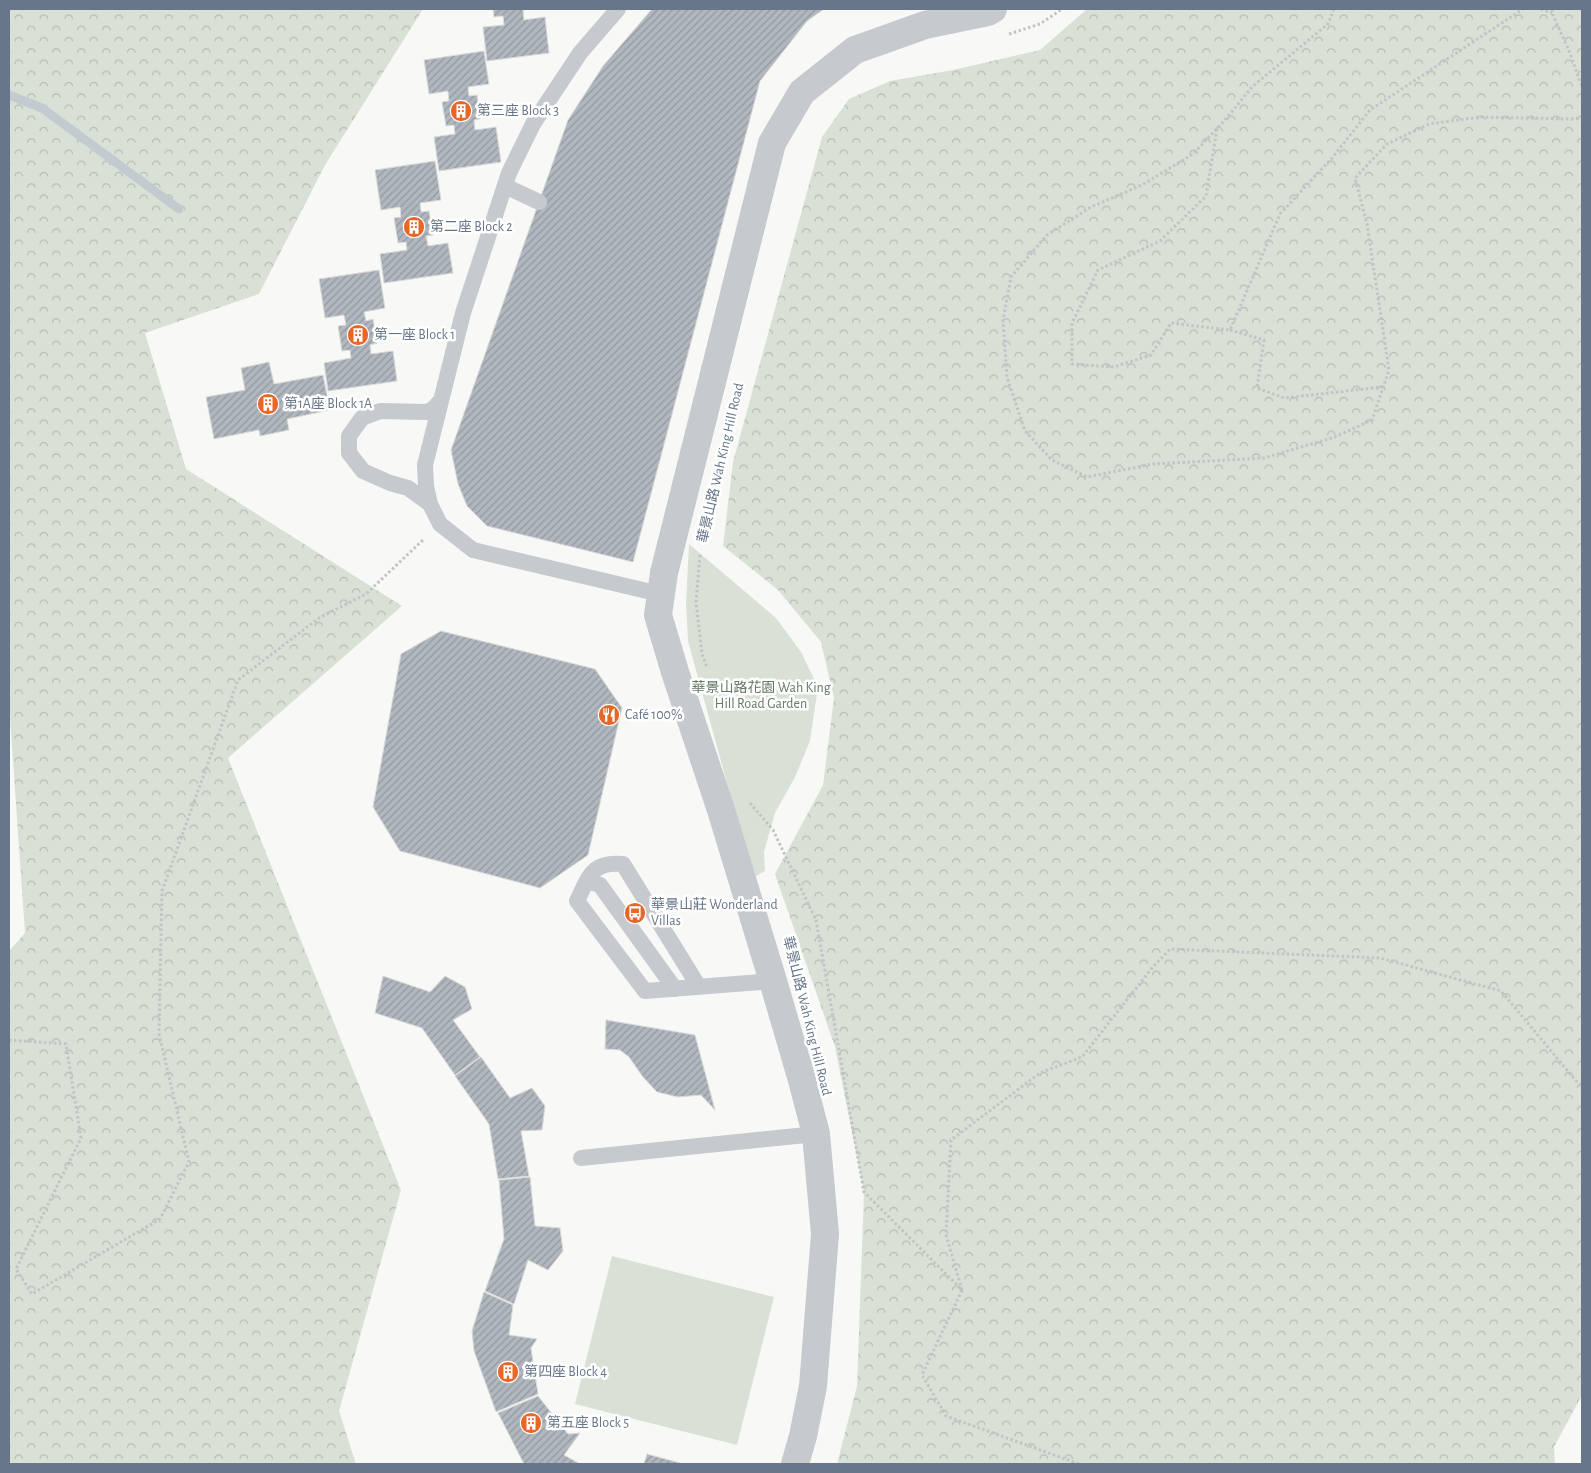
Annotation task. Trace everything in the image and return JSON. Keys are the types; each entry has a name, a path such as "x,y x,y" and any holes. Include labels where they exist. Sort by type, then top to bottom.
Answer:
{"street":[{"name":"華景山路 Wah King Hill Road","path":"795,1464 813,1386 824,1234 816,1134 773,980 658,615 660,594 666,563 772,143 802,92 855,50 925,26 990,10"}],"lane":[{"path":"618,9 580,53 533,124 509,173 463,313 425,465 426,486 430,504 440,524 473,550 660,594"},
{"path":"505,186 539,202"},
{"path":"430,504 408,488 390,483 363,470 349,453 349,436 362,418 380,411 427,412 433,409 441,400"},
{"path":"699,987 622,864 610,862 596,867 577,901 646,991 699,987 773,980"},
{"path":"587,881 600,885 675,989"},
{"path":"582,1158 816,1134"}],"path":[{"path":"1006,35 1040,24 1062,9"},
{"path":"1334,9 1328,24 1253,86 1193,154 1142,186 1091,207 1047,235 1011,277 1003,320 1007,377 1024,431 1052,460 1087,477 1153,464 1264,458 1335,437 1372,420 1389,370 1367,224 1356,178 1386,144 1429,124 1480,117 1582,118"},
{"path":"1230,330 1280,214 1332,158 1370,110 1523,9"},
{"path":"1541,9 1552,11 1582,87"},
{"path":"1217,128 1206,196 1160,241 1098,270 1072,323 1072,364 1114,367 1151,355 1170,323 1230,330 1264,340 1256,388 1284,398 1383,386"},
{"path":"9,1040 66,1044 81,1138 16,1269 32,1294 160,1219 189,1162 158,1034 162,891 238,680 319,618 366,594 440,524"},
{"name":"華景山路 Wah King Hill Road","path":"700,555 696,602 702,654 708,673"},
{"path":"750,808 747,799 773,830 816,920 864,1192 962,1290"},
{"path":"1079,1464 946,1416 922,1375 962,1290 946,1235 951,1140 1040,1073 1082,1057 1152,968 1170,949 1380,958 1501,991 1582,1088"}],"green space":[{"path":"9,9 423,9 325,165 259,294 145,333 186,469 402,606 228,758 401,1190 339,1411 356,1464 9,1464 9,951 25,933 9,704"},
{"path":"1087,9 1582,9 1582,1395 1554,1447 1555,1464 837,1464 857,1386 864,1192 835,1047 775,874 823,785 834,698 821,642 778,590 723,546 733,462 822,137 849,99 890,81 953,70 1040,50"},
{"name":"華景山路花園 Wah King Hill Road Garden","path":"689,544 776,618 801,652 818,687 810,741 795,777 775,813 764,852 765,871 753,878 688,641 686,603"},
{"path":"612,1256 774,1297 737,1445 575,1404"}],"building":[{"path":"493,9 529,9 523,10 524,20 545,17 549,53 487,61 483,27 504,25 503,16 494,17"},
{"path":"652,9 824,9 807,21 760,81 633,562 487,526 467,506 458,484 451,450 568,120 603,66"},
{"name":"第三座 Block 3","path":"484,51 489,84 468,87 469,96 477,95 480,119 474,120 475,130 496,127 501,162 439,171 434,137 455,134 454,125 446,126 442,102 449,101 448,91 429,94 424,60"},
{"name":"第二座 Block 2","path":"435,161 441,200 420,203 421,212 429,211 433,235 426,236 428,246 448,243 453,273 384,283 380,254 407,250 406,242 398,243 394,218 401,217 400,207 381,210 375,170"},
{"name":"第一座 Block 1","path":"379,270 385,308 364,312 366,321 373,319 377,343 370,345 371,354 393,351 397,381 328,391 324,363 351,358 350,350 342,351 338,326 346,325 344,315 325,318 319,279"},
{"name":"第1A座 Block 1A","path":"269,362 274,384 323,375 330,410 287,419 289,430 260,436 259,430 214,439 206,397 245,390 241,368"},
{"path":"441,631 595,669 622,708 588,855 540,888 400,851 373,807 401,654"},
{"path":"383,976 430,992 445,976 465,987 472,1009 453,1020 480,1057 455,1075 422,1028 375,1013"},
{"path":"606,1020 695,1035 715,1110 701,1095 678,1097 657,1092 643,1077 629,1057 620,1050 605,1049"},
{"path":"481,1057 510,1098 532,1088 545,1106 542,1130 521,1131 529,1176 498,1179 489,1124 455,1076"},
{"path":"530,1177 535,1226 560,1228 563,1251 548,1270 528,1260 514,1304 485,1291 504,1239 499,1180"},
{"name":"第四座 Block 4","path":"484,1292 513,1305 509,1335 537,1339 531,1348 538,1394 496,1412 474,1351 472,1331"},
{"name":"第五座 Block 5","path":"538,1396 568,1434 580,1433 564,1455 580,1464 524,1464 498,1413"},
{"path":"647,1454 680,1463 644,1464"}],"waterway":[{"path":"9,95 42,108 179,209"}],"place":[{"name":"第三座 Block 3","path":"461,111"},
{"name":"第二座 Block 2","path":"414,227"},
{"name":"第一座 Block 1","path":"358,335"},
{"name":"第1A座 Block 1A","path":"268,404"},
{"name":"Café 100%","path":"609,715"},
{"name":"華景山莊 Wonderland Villas","path":"635,913"},
{"name":"第四座 Block 4","path":"508,1372"},
{"name":"第五座 Block 5","path":"531,1423"}]}
